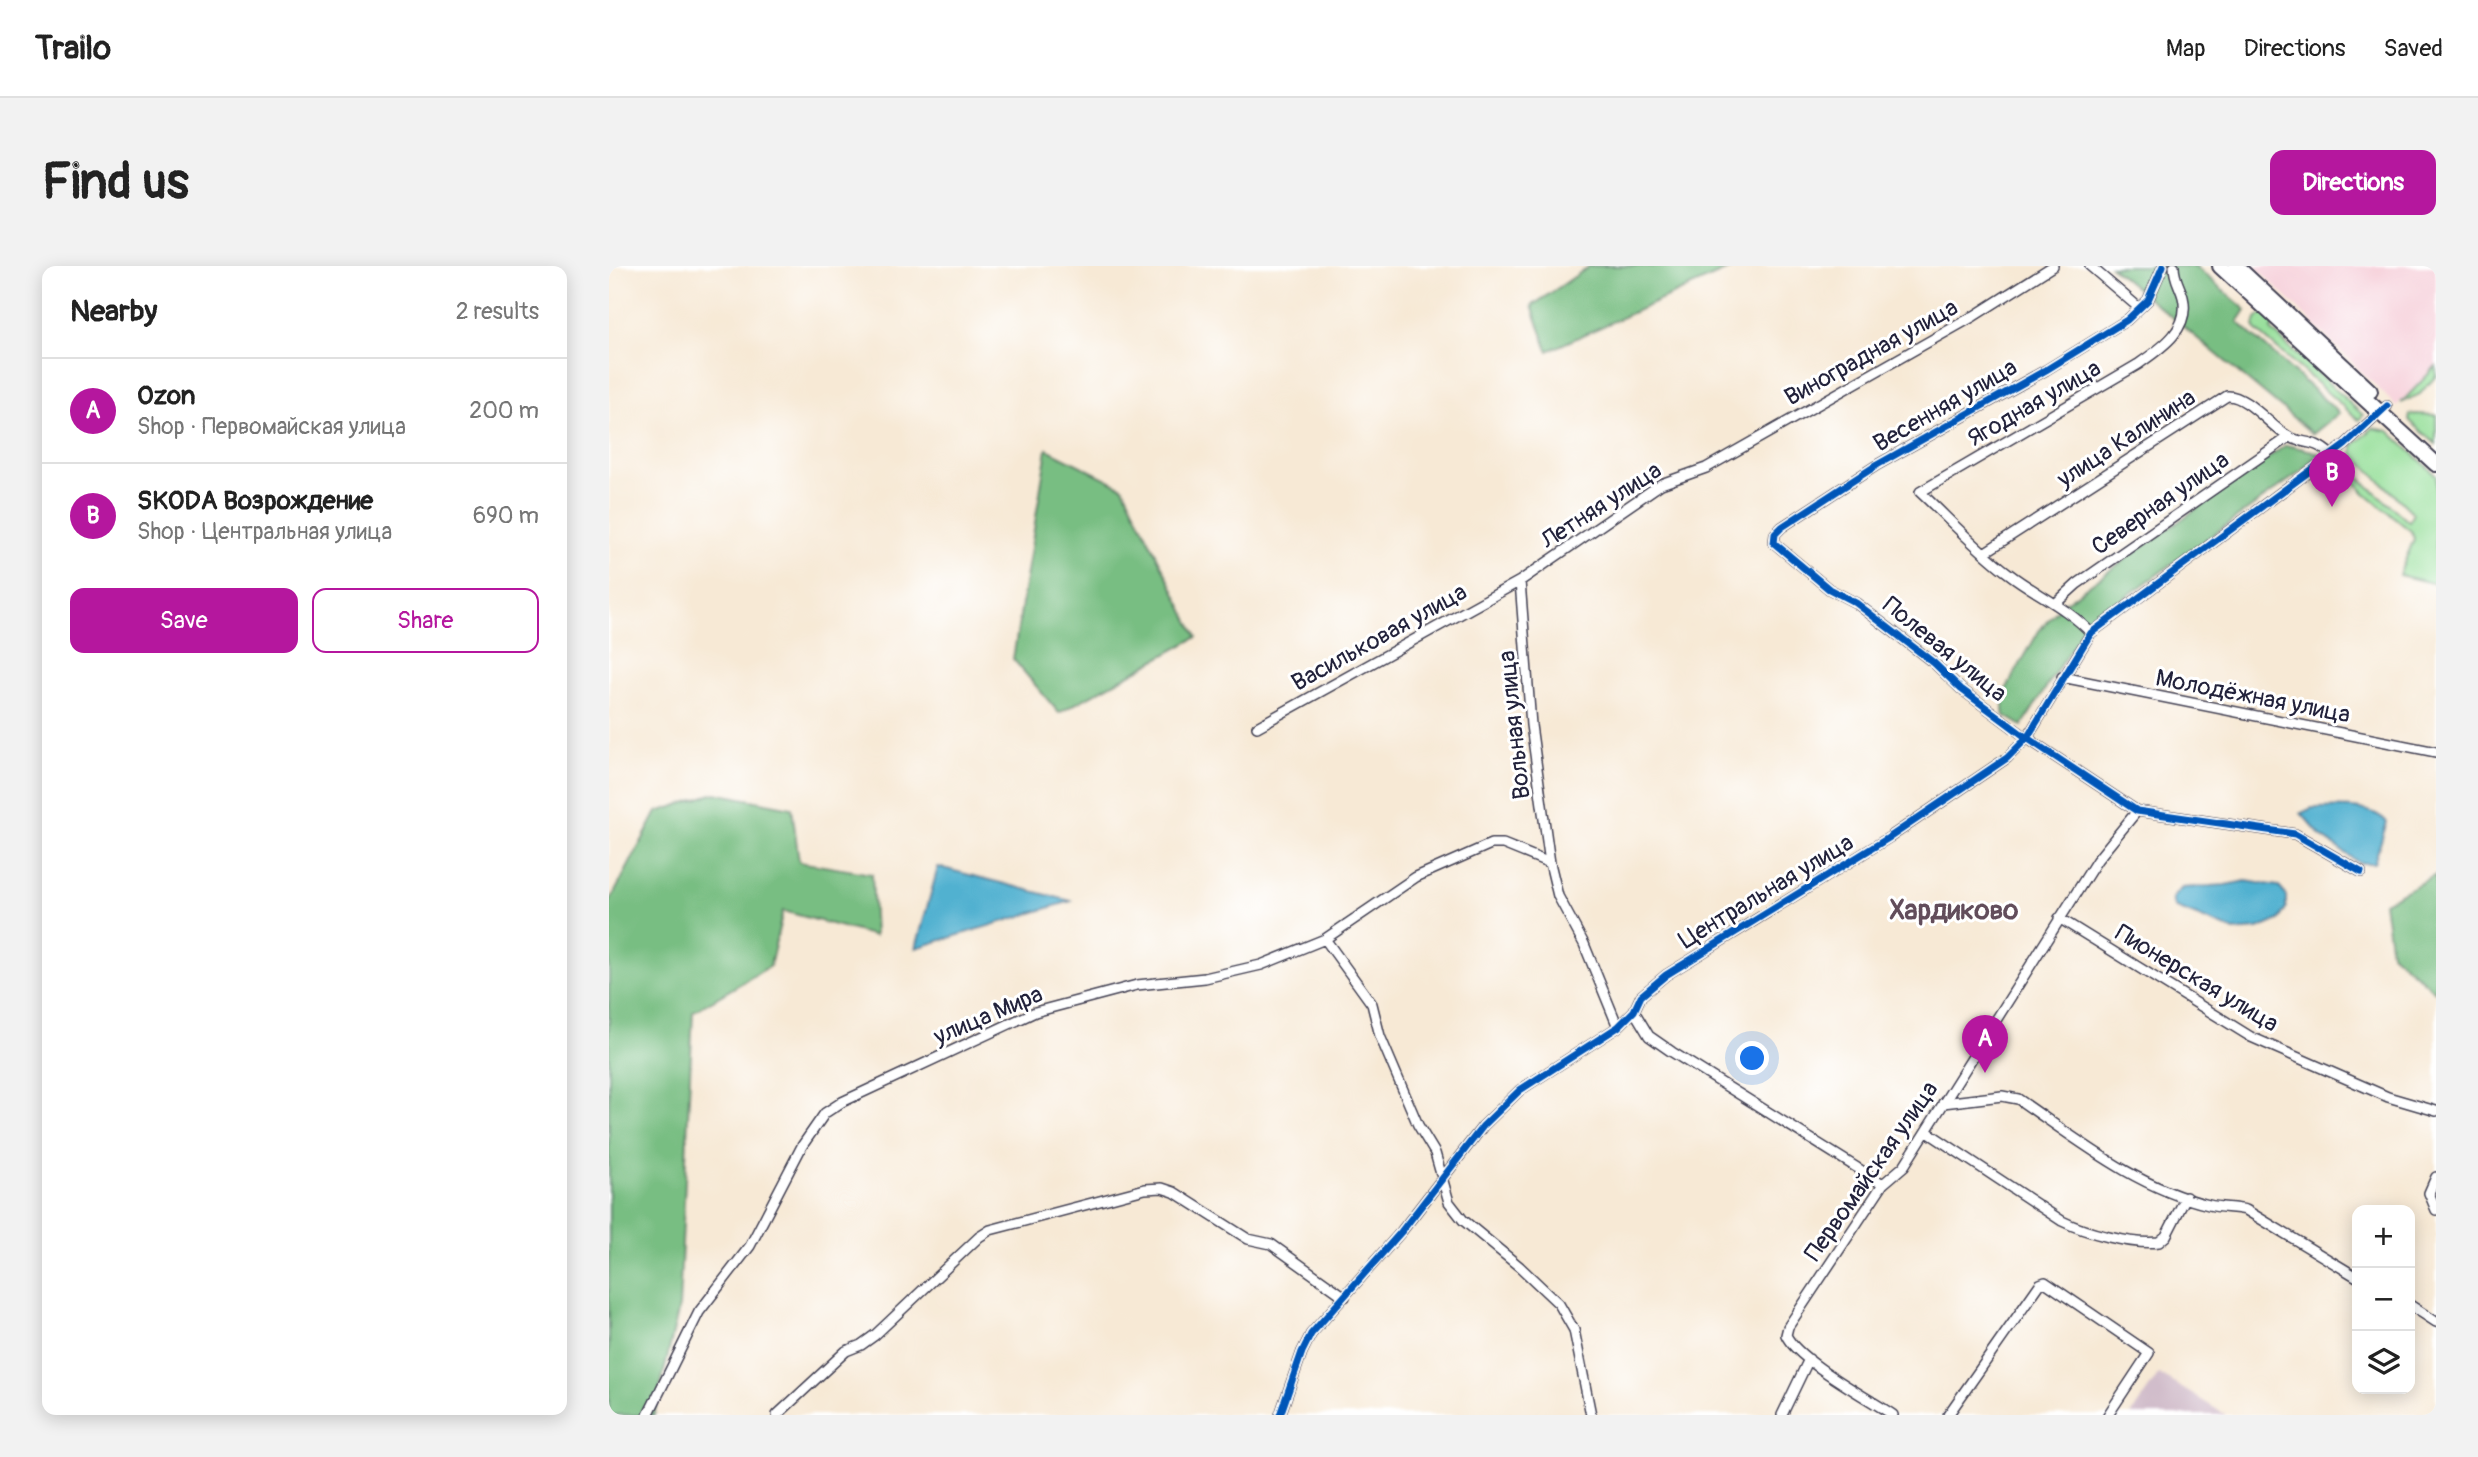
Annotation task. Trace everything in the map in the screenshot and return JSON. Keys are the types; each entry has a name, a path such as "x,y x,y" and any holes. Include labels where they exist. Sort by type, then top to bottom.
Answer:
{"main road":[{"path":"2220,266 2383,409 2436,450"},
{"path":"2236,266 2436,464"}],"street":[{"name":"Виноградная улица","path":"1706,468 1974,316 2053,266"},
{"path":"2090,266 2139,307"},
{"name":"Весенняя улица","path":"1773,540 1781,527 1842,487 2136,314 2139,307 2148,300 2163,266"},
{"name":"Ягодная улица","path":"1984,553 1920,492 2137,365 2166,345 2183,317 2183,296 2174,277 2174,266"},
{"name":"улица Калинина","path":"1984,553 2227,396 2232,395 2242,401 2288,437"},
{"name":"Центральная улица","path":"1280,1415 1311,1334 1401,1232 1483,1126 1520,1090 1618,1027 1634,1012 1641,996 1666,975 1890,837 2007,758 2027,738 2091,633 2331,455 2383,409"},
{"path":"2288,437 2317,444 2331,455"},
{"name":"Северная улица","path":"2055,604 2077,584 2288,437"},
{"name":"Летняя улица","path":"1520,582 1661,484 1706,468"},
{"name":"Полевая улица","path":"1773,540 1775,545 1829,589 1862,608 1934,663 1961,690 2027,738 2137,811"},
{"path":"1984,553 2009,574 2071,613 2091,633"},
{"name":"Васильковая улица","path":"1257,727 1520,582"},
{"name":"Вольная улица","path":"1520,582 1531,725 1550,863 1558,895 1584,944 1618,1027"},
{"name":"Молодёжная улица","path":"2062,677 2436,752"},
{"path":"2137,811 2295,834 2361,872"},
{"name":"Первомайская улица","path":"1893,1415 1808,1359 1790,1343 1786,1335 1788,1327 1883,1184 1904,1166 2097,860 2137,811"},
{"name":"улица Мира","path":"648,1415 699,1312 750,1246 802,1146 825,1113 842,1102 1035,1012 1137,985 1205,978 1261,965 1325,939 1416,877 1495,843 1550,863"},
{"name":"Пионерская улица","path":"2059,918 2251,1037 2388,1097 2436,1111"},
{"path":"1325,939 1372,1003 1380,1036 1418,1125 1436,1153 1449,1202 1463,1220 1520,1267 1559,1304 1574,1331 1591,1415"},
{"path":"1634,1012 1649,1036 1672,1052 1883,1184"},
{"path":"1943,1103 2001,1096 2018,1099 2101,1157 2143,1180 2212,1206 2230,1206 2246,1210 2352,1274"},
{"path":"1926,1131 2075,1228 2127,1240 2159,1242 2166,1236 2186,1197"},
{"path":"2436,1177 2429,1194 2436,1210"},
{"path":"777,1415 846,1351 875,1335 978,1237 990,1230 1145,1189 1162,1188 1174,1192 1248,1239 1271,1244 1345,1297"},
{"path":"1948,1415 2040,1284 2049,1283 2149,1353 2109,1415"},
{"path":"2415,1308 2436,1321"},
{"path":"1782,1415 1808,1359"}],"shaded area":[{"path":"2255,266 2436,266 2436,366 2396,406"},
{"path":"2159,1374 2226,1415 2131,1415"}],"green space":[{"path":"1590,266 1736,266 1548,351 1532,306"},
{"path":"2110,266 2195,266 2246,310 2238,322 2339,413 2313,434"},
{"path":"2263,313 2275,324 2271,330 2363,415 2359,420 2257,331 2254,326 2256,319"},
{"path":"2436,366 2436,376 2420,394 2401,403"},
{"path":"2410,415 2436,415 2436,444 2409,420"},
{"path":"2373,428 2389,431 2436,475 2436,584 2399,575 2414,539 2412,532 2369,497 2338,464 2337,458 2342,455 2347,459 2345,465 2409,522 2414,514 2353,454 2353,446"},
{"path":"2286,445 2313,451 2319,454 2320,458 2084,627 2022,726 2004,715 2004,693 2040,629 2064,603"},
{"path":"1047,449 1123,487 1197,637 1059,713 1013,659"},
{"path":"715,793 792,808 799,862 872,874 875,936 783,911 770,966 693,1012 679,1307 654,1415 609,1415 609,903 657,812"},
{"path":"2436,875 2436,992 2391,953 2384,902"}],"water":[{"path":"2312,808 2362,809 2387,822 2374,863 2359,863 2321,836 2301,813"},
{"path":"939,867 1071,901 916,948"},
{"path":"2246,881 2278,886 2286,895 2286,908 2279,920 2258,929 2234,931 2174,907 2172,898 2182,888"}],"cycle path":[{"path":"2163,266 2148,300 2127,320 2046,370 1877,465 1782,527 1775,534 1774,543 1829,589 1856,603 1934,663 1961,689 2027,738 2137,811 2295,834 2361,872"},
{"path":"1280,1415 1311,1334 1401,1232 1483,1126 1520,1090 1618,1027 1634,1011 1641,996 1666,975 1890,837 2007,758 2027,738 2091,633 2345,445 2387,406"}],"place":[{"name":"SKODA Возрождение","path":"2332,507"},
{"name":"Ozon","path":"1985,1073"}],"district":[{"name":"Хардиково","path":"1954,909"}]}
